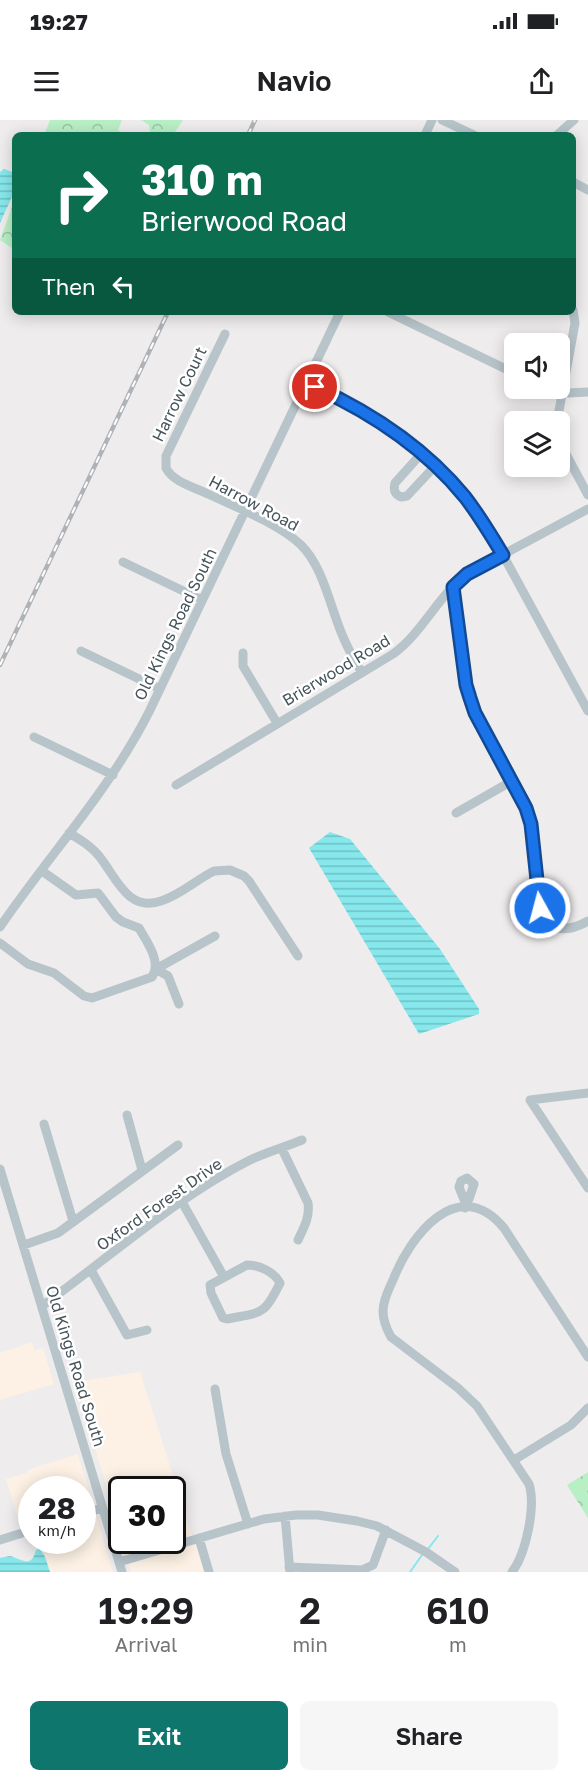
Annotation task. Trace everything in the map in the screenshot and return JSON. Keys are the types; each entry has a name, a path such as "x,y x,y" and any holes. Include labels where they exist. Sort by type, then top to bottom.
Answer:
{"street":[{"path":"442,120 468,132"},
{"path":"560,132 574,120"},
{"name":"Old Kings Road South","path":"0,927 113,775 142,726 339,315"},
{"path":"394,315 504,368"},
{"path":"570,348 575,323 574,315"},
{"name":"Harrow Court","path":"166,468 166,456 225,334"},
{"path":"306,382 366,412 394,430 435,466 464,496 503,555 588,711"},
{"path":"570,392 588,392"},
{"path":"421,454 395,483 396,494 401,497 407,496 435,466"},
{"path":"570,462 588,495"},
{"name":"Harrow Road","path":"166,468 175,479 245,512 283,532 301,545 310,556 327,591 347,646 362,673"},
{"name":"Brierwood Road","path":"176,785 404,646 418,632 453,587 467,574 588,509"},
{"path":"123,562 202,600"},
{"path":"453,587 466,685 470,698 475,713 526,808 531,824 540,908 554,926 568,930 588,921"},
{"path":"81,651 160,689"},
{"path":"243,652 243,666 277,723"},
{"path":"34,737 113,775"},
{"path":"456,813 512,781"},
{"path":"69,833 94,850 123,891 138,902 154,903 166,899 214,871 223,869 236,872 249,881 298,956"},
{"path":"0,943 28,964 54,974 84,996 92,998 152,977 156,963 139,928 116,917 102,896 94,892 76,895 42,871"},
{"path":"156,969 215,936"},
{"path":"156,969 168,976 179,1004"},
{"path":"588,1093 530,1100 588,1188"},
{"path":"127,1115 142,1170"},
{"path":"44,1124 74,1221"},
{"name":"Oxford Forest Drive","path":"42,1306 182,1202 251,1160 302,1140"},
{"path":"24,1245 57,1233 178,1145"},
{"path":"282,1149 308,1203 308,1220 298,1240"},
{"name":"Old Kings Road South","path":"0,1169 3,1190 24,1245 122,1572"},
{"path":"182,1202 224,1277"},
{"path":"512,1572 519,1562 533,1499 528,1480 477,1406 458,1388 392,1337 383,1318 383,1308 385,1298 406,1250 437,1216 465,1205 483,1212 501,1224 588,1357"},
{"path":"247,1265 259,1266 276,1276 280,1283 267,1307 261,1312 227,1319 223,1318 211,1293 210,1285 224,1277 247,1265"},
{"path":"92,1270 127,1335 147,1330"},
{"path":"215,1389 226,1454 248,1524"},
{"path":"514,1460 571,1425 588,1408"},
{"path":"96,1510 102,1508"},
{"path":"119,1562 264,1519 305,1514 337,1517 367,1523 386,1530 426,1552 455,1572"},
{"path":"285,1516 290,1570 363,1570 368,1568 373,1564 386,1530"},
{"path":"0,1540 18,1534"},
{"path":"199,1539 209,1572"}],"shaded area":[{"path":"32,1342 34,1350 43,1348 54,1384 0,1400 0,1353"},
{"path":"140,1372 173,1476 108,1476 108,1493 76,1382"},
{"path":"78,1454 85,1476 18,1476 18,1518 6,1479 27,1473 27,1470"},
{"path":"96,1515 113,1572 50,1572 45,1554 96,1554"},
{"path":"186,1516 204,1572 131,1572 126,1554 186,1554"}],"green space":[{"path":"50,120 122,120 118,130 120,132 45,132"},
{"path":"141,120 183,120 175,132 150,132 149,125"},
{"path":"12,207 12,248 0,240"},
{"path":"588,1472 588,1518 567,1485"}],"water":[{"path":"4,169 12,172 12,197 0,223 0,172"},
{"path":"330,832 350,839 440,949 479,1009 479,1014 419,1034 309,848"},
{"path":"35,1554 43,1554 50,1572 0,1572 0,1558 10,1556 29,1561"}],"waterway":[{"path":"428,1549 438,1536"},
{"path":"410,1572 422,1555"}],"railway":[{"path":"249,132 255,120"},
{"path":"0,665 167,315"}],"route":[{"path":"315,387 366,412 394,430 421,454 464,496 503,555 467,574 453,587 466,685 470,698 475,713 526,808 531,824 540,908"}]}
